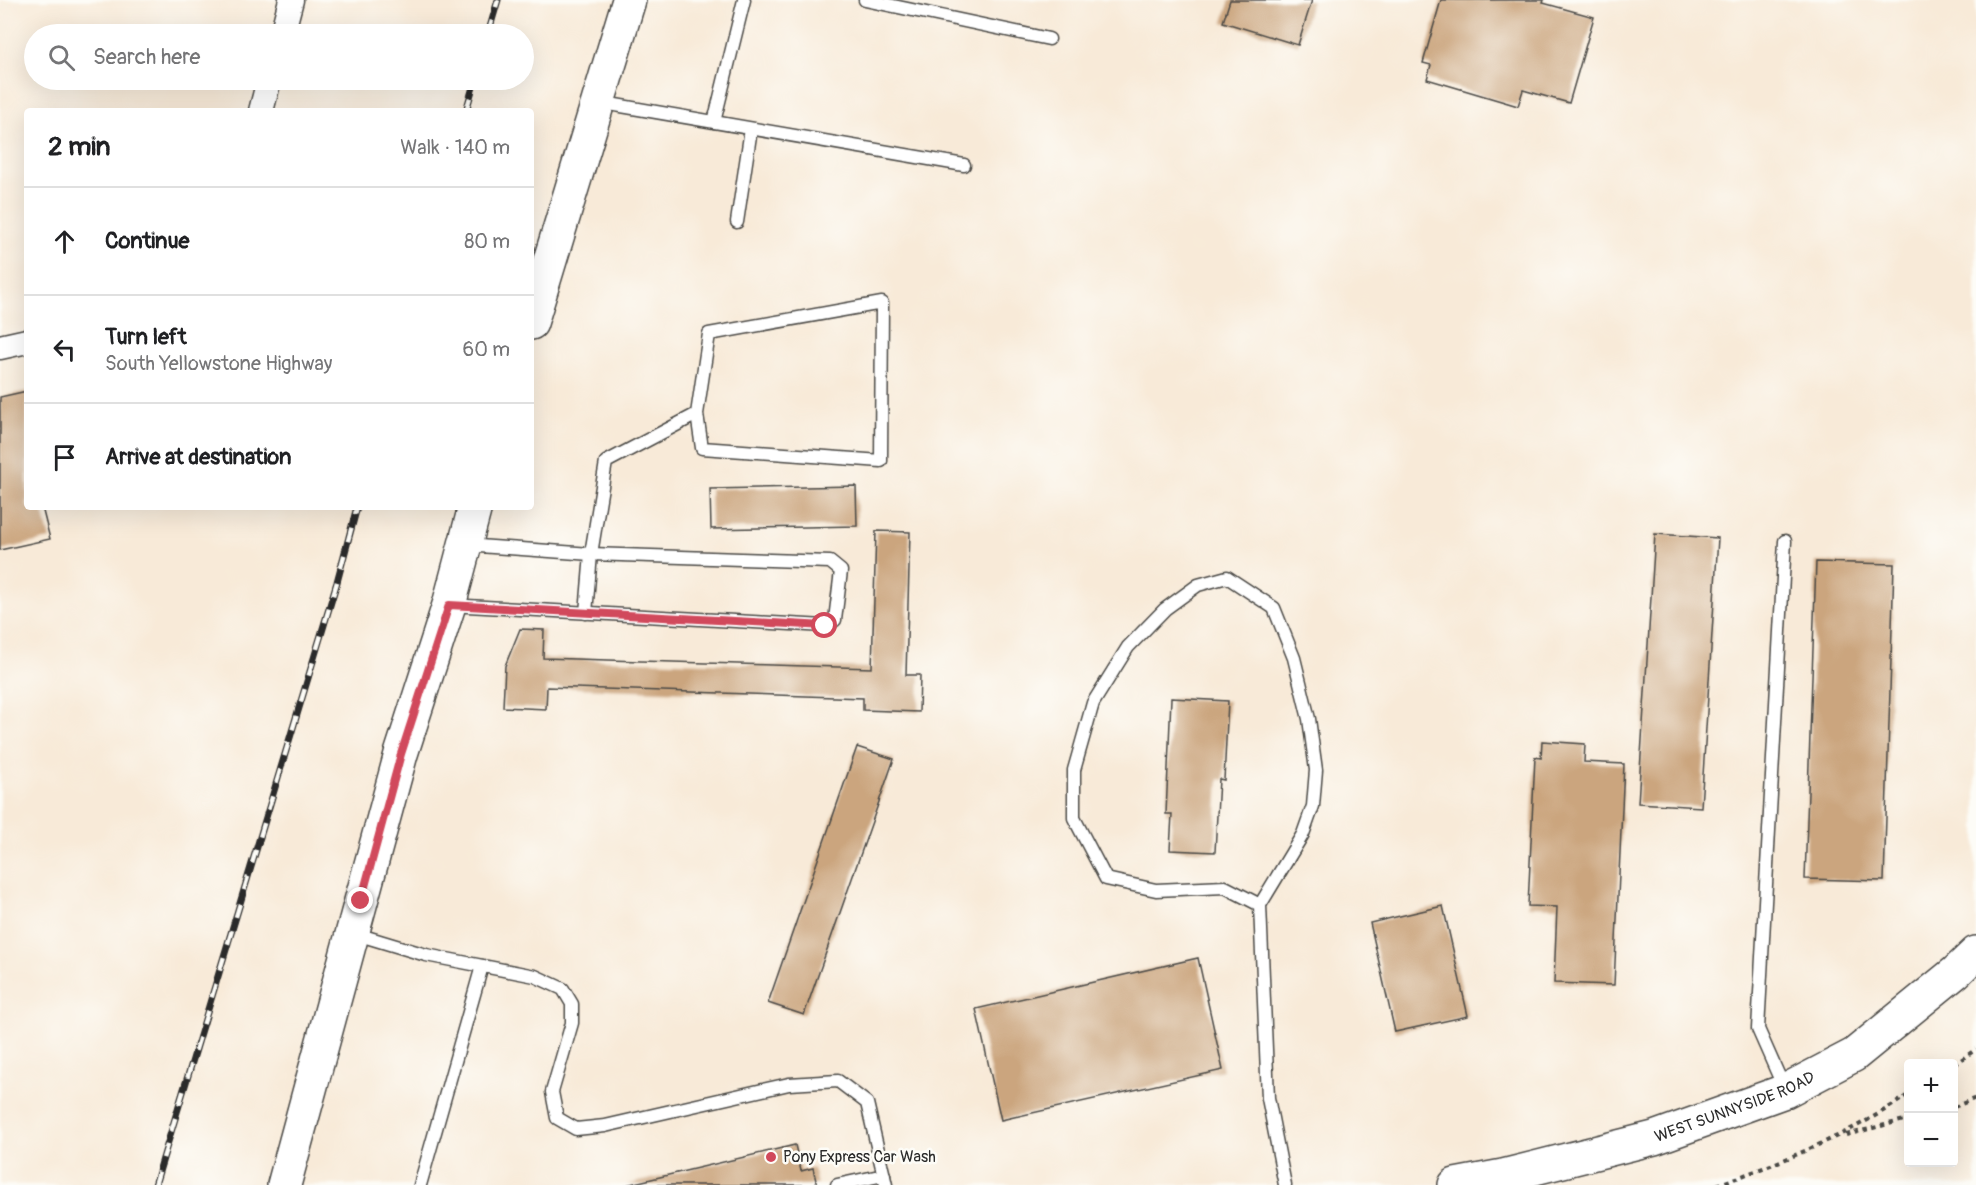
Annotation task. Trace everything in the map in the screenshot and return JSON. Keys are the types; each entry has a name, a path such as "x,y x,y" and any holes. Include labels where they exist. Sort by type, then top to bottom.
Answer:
{"main road":[{"path":"534,313 629,0"},
{"path":"285,1185 401,754 449,605 474,510"},
{"name":"WEST SUNNYSIDE ROAD","path":"1455,1185 1504,1180 1654,1138 1785,1092 1854,1055 1976,953"}],"street":[{"path":"285,24 291,0"},
{"path":"262,108 266,90"},
{"path":"0,347 24,341"}],"lane":[{"path":"714,122 744,0"},
{"path":"865,0 1049,39"},
{"path":"598,102 964,165"},
{"path":"737,222 751,129"},
{"path":"882,303 882,461 702,448 697,414 709,334 882,303"},
{"path":"586,613 591,554 606,462 697,414"},
{"path":"1785,541 1758,1029 1785,1092"},
{"path":"449,605 825,626 836,620 841,571 830,562 591,554 464,545"},
{"path":"1260,905 1225,887 1156,890 1106,879 1074,818 1074,770 1093,703 1128,647 1165,609 1198,585 1227,577 1274,608 1294,658 1309,719 1316,770 1313,806 1303,834 1260,905 1268,1098 1285,1185"},
{"path":"353,933 426,955 535,976 563,989 572,1004 572,1023 552,1092 556,1118 576,1130 605,1126 789,1084 838,1081 867,1103 885,1180 837,1185"},
{"path":"420,1185 482,966"}],"path":[{"path":"1958,1062 1976,1049"},
{"path":"1839,1137 1904,1097"},
{"path":"1958,1105 1976,1098"},
{"path":"1718,1185 1839,1137 1904,1120"}],"building":[{"path":"1230,0 1312,0 1298,45 1223,22"},
{"path":"1441,0 1544,0 1543,3 1594,17 1569,103 1523,90 1518,106 1427,79 1431,65 1423,63"},
{"path":"24,392 24,510 43,510 50,539 0,550 0,397"},
{"path":"856,486 857,526 711,529 710,489"},
{"path":"876,531 910,532 906,675 920,675 919,712 863,710 863,698 547,687 546,709 503,707 505,666 520,629 544,630 543,658 872,668"},
{"path":"1655,534 1718,538 1701,807 1638,803"},
{"path":"1816,562 1894,564 1884,881 1805,879"},
{"path":"1171,698 1228,701 1224,780 1219,779 1215,852 1170,850 1172,814 1166,814"},
{"path":"1542,741 1585,744 1584,762 1624,764 1614,985 1554,983 1557,907 1528,906 1535,757 1541,758"},
{"path":"857,747 894,759 804,1015 768,1003"},
{"path":"1443,906 1468,1016 1395,1032 1370,923"},
{"path":"1198,958 1223,1070 1001,1120 976,1009"},
{"name":"Pony Express Car Wash","path":"795,1145 801,1171 813,1168 817,1185 626,1185"}],"railway":[{"path":"491,24 498,0"},
{"path":"467,108 472,90"},
{"path":"155,1185 337,582 356,510"}],"place":[{"name":"Pony Express Car Wash","path":"771,1157"}],"route":[{"path":"361,901 401,754 449,605 825,626"}]}
